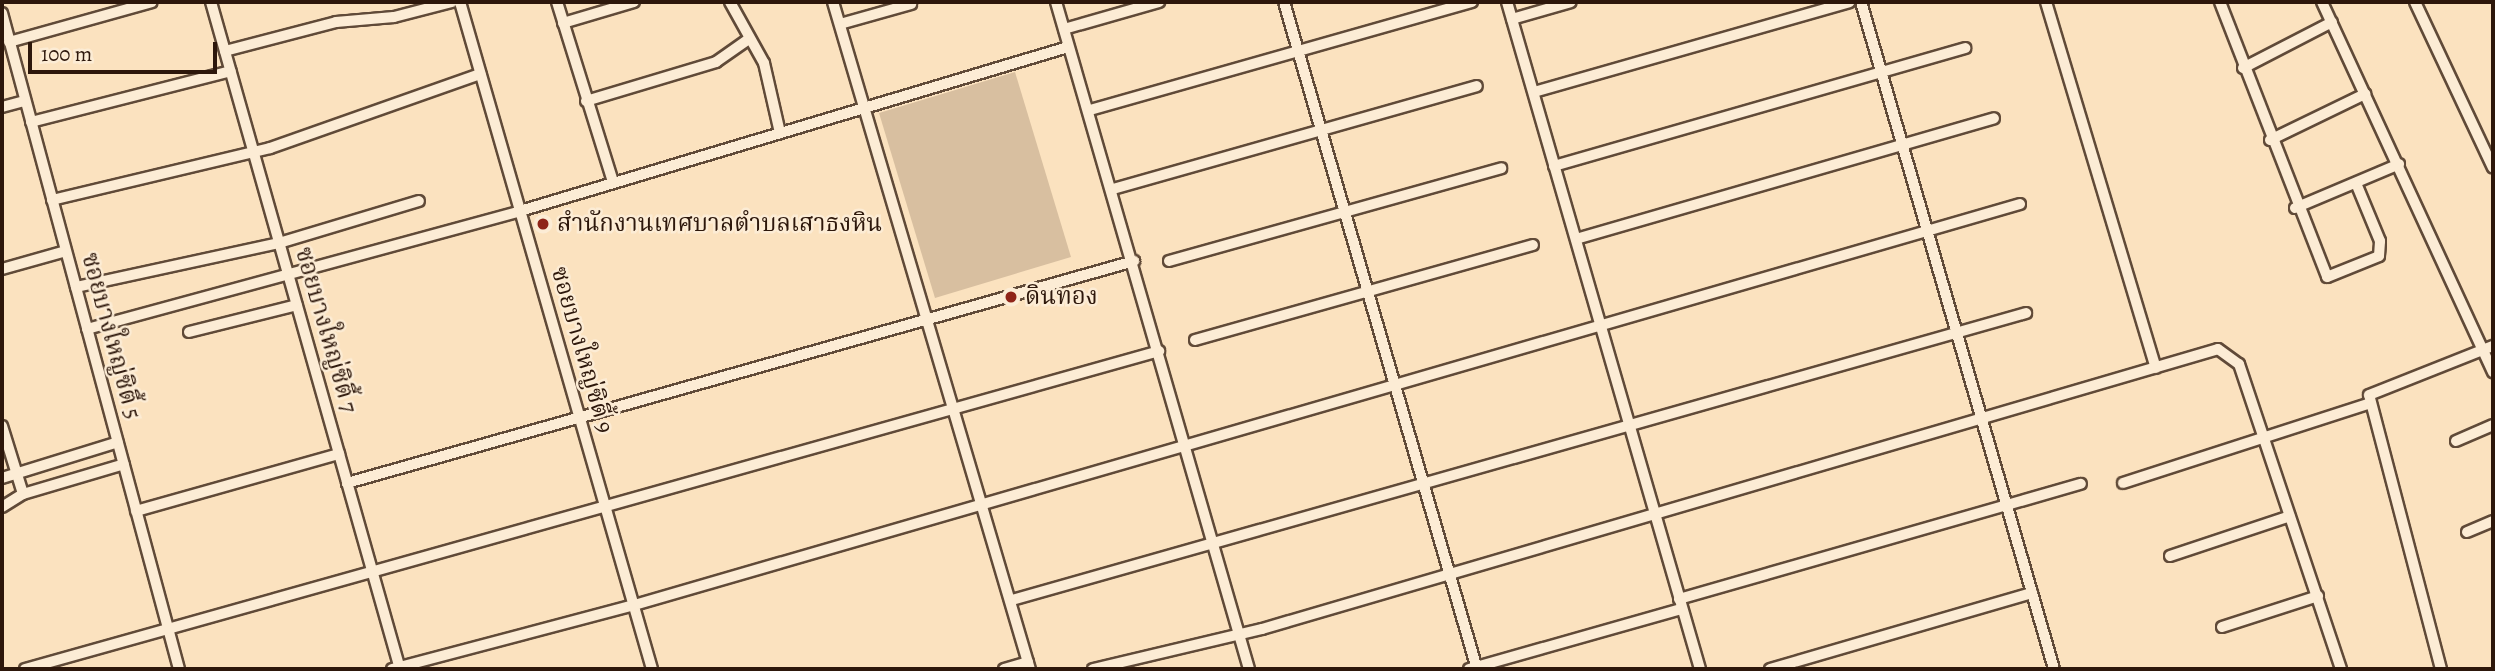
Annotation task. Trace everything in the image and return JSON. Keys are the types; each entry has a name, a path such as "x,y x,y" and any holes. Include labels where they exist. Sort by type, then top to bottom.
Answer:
{"street":[{"path":"9,41 152,2"},
{"name":"ซอยบางใหญ่ซิตี้ 7","path":"211,2 397,668"},
{"path":"225,51 336,22 394,17 452,2"},
{"name":"ซอยบางใหญ่ซิตี้ 9","path":"460,2 582,418 603,509 631,607 652,669"},
{"path":"557,2 613,182"},
{"path":"563,23 634,2"},
{"path":"730,2 748,40 764,62 780,133"},
{"path":"833,2 1012,600 1029,666 1004,669"},
{"path":"1056,2 1134,261 1249,669"},
{"path":"1063,29 1159,2"},
{"path":"1284,2 1425,485 1474,668 2007,504 2081,484"},
{"path":"1090,110 1298,49 1472,2"},
{"path":"1507,2 1658,512 1680,604 1700,669"},
{"path":"1512,19 1571,2"},
{"path":"1534,92 1849,2"},
{"path":"1861,2 2054,669"},
{"path":"2046,2 2156,368"},
{"path":"2220,2 2295,208 2321,273 2330,278 2374,261 2381,249 2356,183"},
{"path":"2322,2 2488,348 2493,372"},
{"path":"2414,2 2493,168"},
{"path":"840,24 911,4"},
{"name":"ซอยบางใหญ่ซิตี้ 5","path":"2,13 179,669"},
{"path":"2243,68 2332,22"},
{"path":"586,101 716,62 748,40"},
{"path":"87,328 520,211 1068,47"},
{"path":"1554,166 1965,48"},
{"path":"31,122 231,71"},
{"path":"52,200 254,152 480,74"},
{"path":"1113,189 1477,86"},
{"path":"2270,140 2365,93"},
{"path":"2,107 25,101"},
{"path":"1576,239 1994,118"},
{"path":"2295,208 2399,164"},
{"path":"1169,261 1501,167"},
{"path":"76,288 279,243 419,201"},
{"path":"397,668 631,607 983,503 1603,328 2020,204"},
{"path":"1195,340 1533,245"},
{"path":"2,269 66,251"},
{"path":"347,483 1134,261"},
{"path":"189,332 297,305"},
{"path":"1012,600 1425,485 1956,330 2026,313"},
{"path":"2441,669 2414,552 2368,404 2376,387 2488,348"},
{"path":"1093,669 1240,635 1449,576 1658,512 2218,349 2229,352 2265,436 2342,669"},
{"path":"25,669 1159,351"},
{"path":"2123,483 2368,404"},
{"path":"2456,441 2493,425"},
{"path":"2,426 23,494"},
{"path":"2,478 118,442"},
{"path":"136,511 339,454"},
{"path":"2,508 23,494 124,464"},
{"path":"2170,556 2290,516"},
{"path":"2467,532 2493,521"},
{"path":"1770,669 2032,593"},
{"path":"2222,627 2318,596"}],"shaded area":[{"path":"1015,72 1071,257 935,298 879,113"}],"place":[{"name":"สำนักงานเทศบาลตำบลเสาธงหิน","path":"543,224"},
{"name":"ดินทอง","path":"1011,297"}]}
